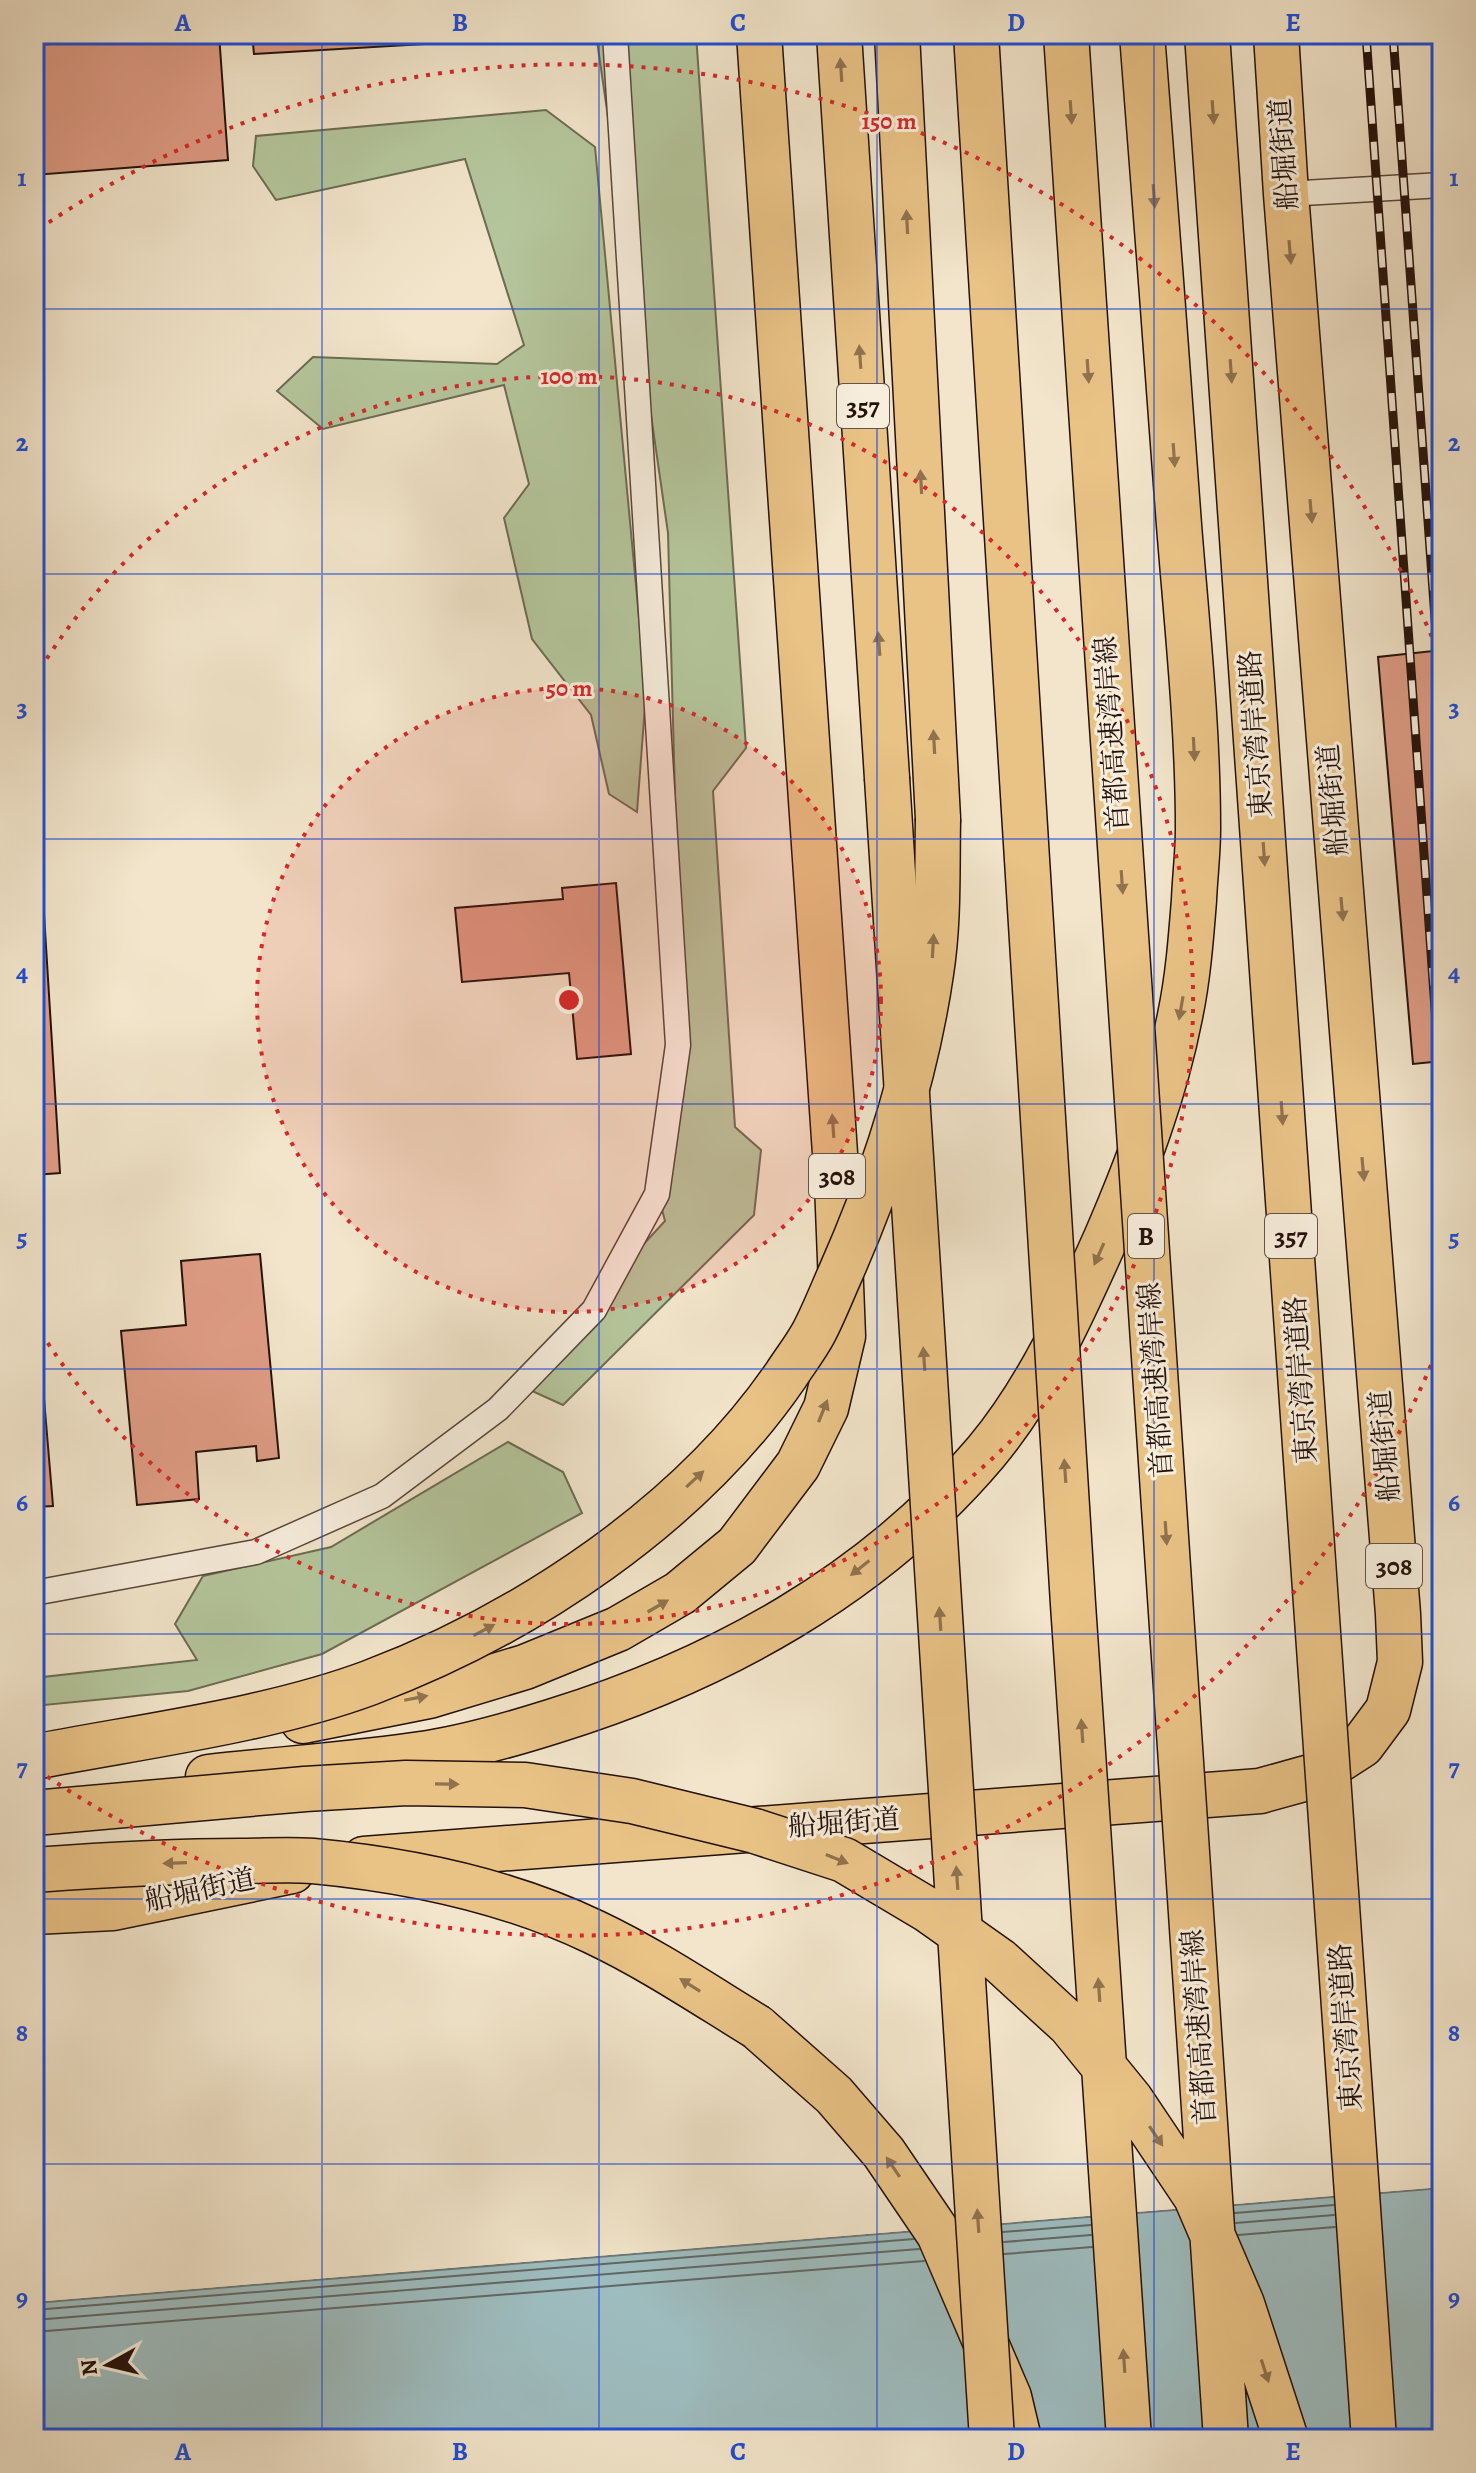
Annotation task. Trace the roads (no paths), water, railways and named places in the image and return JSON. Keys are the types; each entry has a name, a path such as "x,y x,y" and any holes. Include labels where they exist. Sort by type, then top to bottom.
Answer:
{"main road":[{"name":"308","path":"34,1747 260,1731 429,1696 525,1667 618,1629 680,1593 737,1546 798,1465 826,1408 843,1336 837,1183 759,34"},
{"name":"357","path":"839,34 992,2439"},
{"path":"34,1757 282,1708 365,1684 427,1659 491,1626 602,1557 654,1517 713,1463 764,1407 814,1333 858,1232 893,1137 932,970 938,819 897,34"},
{"path":"976,34 1075,1635 1129,2439"},
{"name":"首都高速湾岸線","path":"1066,34 1226,2439"},
{"path":"34,1796 431,1752 513,1734 594,1709 674,1679 747,1644 814,1604 886,1548 946,1496 989,1448 1035,1382 1085,1285 1123,1198 1162,1093 1182,1011 1192,924 1198,832 1191,672 1142,34"},
{"name":"東京湾岸道路","path":"1207,34 1374,2439"},
{"name":"船堀街道","path":"34,1912 113,1908 337,1861 1260,1791 1314,1776 1362,1745 1388,1710 1400,1662 1276,34"},
{"path":"34,1813 406,1783 525,1785 632,1801 755,1831 844,1860 928,1910 1000,1961 1070,2025 1131,2100 1196,2197 1242,2304 1286,2439"},
{"path":"34,1870 212,1861 310,1861 399,1872 462,1885 523,1903 593,1932 667,1971 757,2027 834,2095 884,2153 939,2234 1009,2397 1019,2439"}],"lane":[{"path":"34,1593 256,1552 382,1496 498,1409 594,1310 657,1194 678,1045 615,34"},
{"path":"1286,194 1442,185"}],"water":[{"path":"1442,2188 1442,2439 34,2439 34,2303"}],"railway":[{"path":"1366,34 1442,1108"},
{"path":"1393,34 1442,716"}]}
